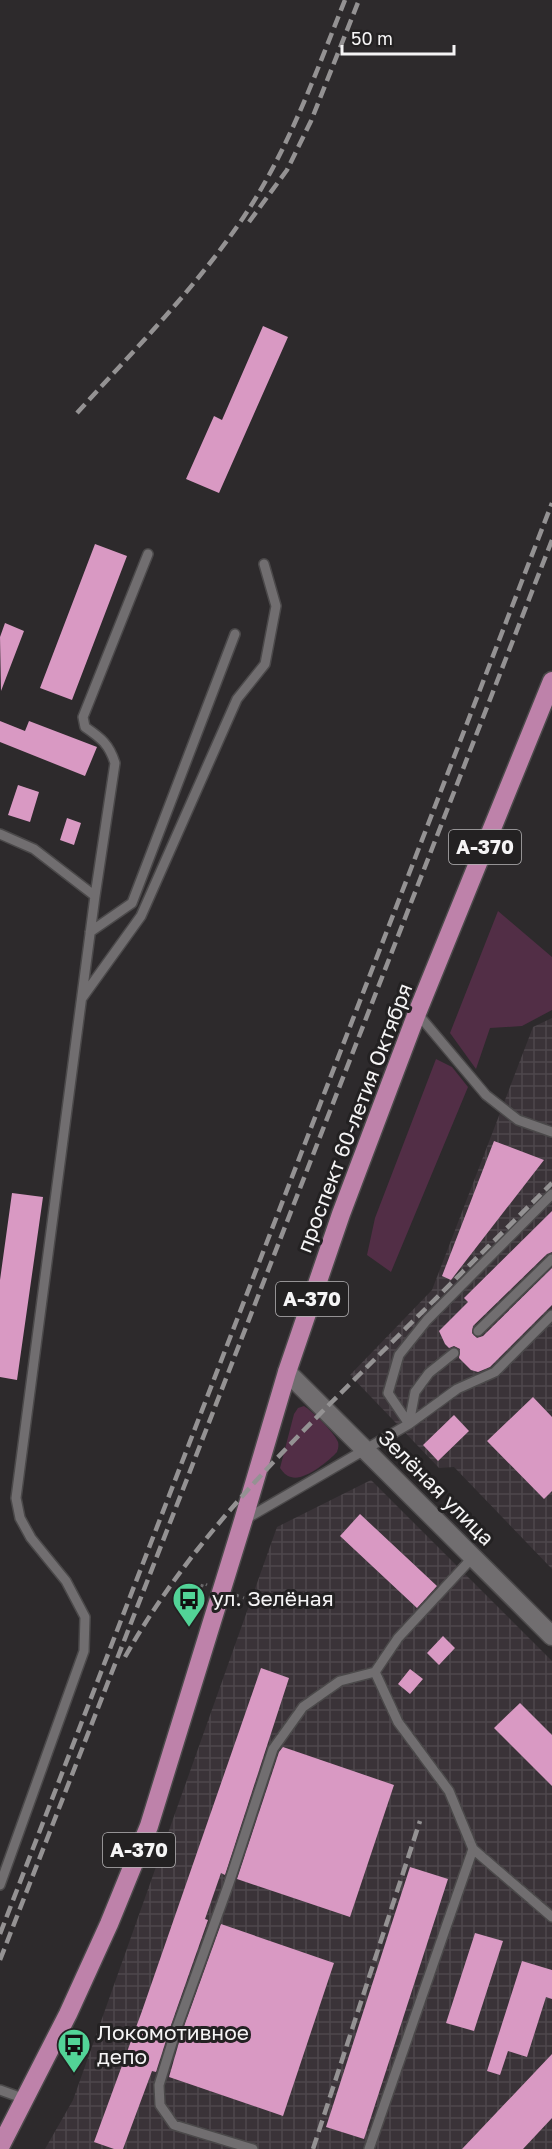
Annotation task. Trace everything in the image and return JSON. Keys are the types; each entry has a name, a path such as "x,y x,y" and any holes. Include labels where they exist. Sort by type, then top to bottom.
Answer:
{"highway":[{"name":"проспект 60-летия Октября","path":"0,2146 68,2014 109,1924 149,1826 287,1372 364,1151 417,1013 552,681"}],"street":[{"name":"Зелёная улица","path":"287,1372 552,1636"}],"lane":[{"path":"0,1885 84,1651 85,1617 66,1581 31,1538 20,1518 16,1498 90,932 115,763 110,749 100,737 85,727 83,717 148,554"},
{"path":"81,1000 141,915 237,699 265,664 276,606 264,564"},
{"path":"90,932 132,903 235,634"},
{"path":"0,834 34,849 95,896"},
{"path":"417,1013 486,1095 518,1120 552,1132"},
{"path":"409,1424 388,1393 399,1355 427,1320 552,1194"},
{"path":"478,1331 552,1259"},
{"path":"243,1521 409,1424 457,1389 495,1372 552,1314"},
{"path":"409,1424 415,1392 429,1373 454,1353"},
{"path":"253,2149 174,2125 160,2105 159,2085 273,1749 303,1707 340,1682 375,1672 398,1638 473,1557"},
{"path":"375,1672 398,1722 448,1791 473,1849 552,1917"},
{"path":"369,2149 473,1849"},
{"path":"0,2090 25,2099"}],"shaded area":[{"path":"498,911 552,957 552,1010 522,1026 490,1028 476,1069 450,1033"},
{"path":"552,1018 552,1569 454,1467 439,1468 350,1375 432,1290 533,1027"},
{"path":"436,1059 452,1067 468,1087 391,1272 367,1255 375,1218"},
{"path":"304,1406 333,1433 338,1447 337,1452 316,1470 296,1478 286,1475 280,1468 294,1414 298,1408"},
{"path":"371,1480 552,1661 552,2149 45,2149 73,2100 277,1527"}],"building":[{"path":"263,326 288,337 219,493 186,479 214,416 222,420"},
{"path":"95,544 127,556 72,700 40,688"},
{"path":"5,623 24,631 1,691 0,637"},
{"path":"0,721 25,731 29,721 97,747 85,776 0,742"},
{"path":"18,785 39,792 30,822 8,815"},
{"path":"67,818 81,823 74,845 60,840"},
{"path":"494,1141 544,1160 451,1280 442,1276"},
{"path":"12,1193 43,1197 17,1380 0,1377 0,1280"},
{"path":"552,1211 552,1252 547,1254 473,1326 472,1333 477,1338 483,1336 552,1268 552,1305 490,1367 478,1372 471,1370 459,1358 460,1349 454,1346 449,1348 439,1331 468,1302 464,1298"},
{"path":"533,1397 552,1417 552,1491 544,1499 487,1441"},
{"path":"454,1415 469,1431 438,1461 423,1445"},
{"path":"360,1514 437,1586 417,1608 340,1536"},
{"path":"443,1636 455,1648 439,1665 427,1653"},
{"path":"261,1668 289,1678 225,1875 221,1873 205,1919 208,1920 156,2072 152,2071 123,2149 114,2149 94,2142"},
{"path":"410,1669 423,1679 410,1694 398,1684"},
{"path":"520,1703 552,1735 552,1786 494,1728"},
{"path":"283,1747 394,1785 350,1917 237,1879 279,1752"},
{"path":"410,1867 448,1879 364,2139 326,2127"},
{"path":"221,1924 334,1963 283,2116 169,2077 182,2032"},
{"path":"475,1933 503,1941 474,2031 446,2023"},
{"path":"522,1961 552,1970 552,1999 546,1997 527,2057 508,2051 500,2075 487,2071"},
{"path":"552,2054 552,2118 523,2149 462,2149"}],"railway":[{"path":"77,413 205,270 243,218 287,139 345,0"},
{"path":"249,222 287,170 311,121 359,0"},
{"path":"0,1934 552,503"},
{"path":"0,1960 552,540"},
{"path":"125,1657 175,1579 233,1506 329,1405 552,1183"},
{"path":"313,2149 420,1821"}],"place":[{"name":"ул. Зелёная","path":"189,1628"},
{"name":"Локомотивное депо","path":"74,2074"}]}
